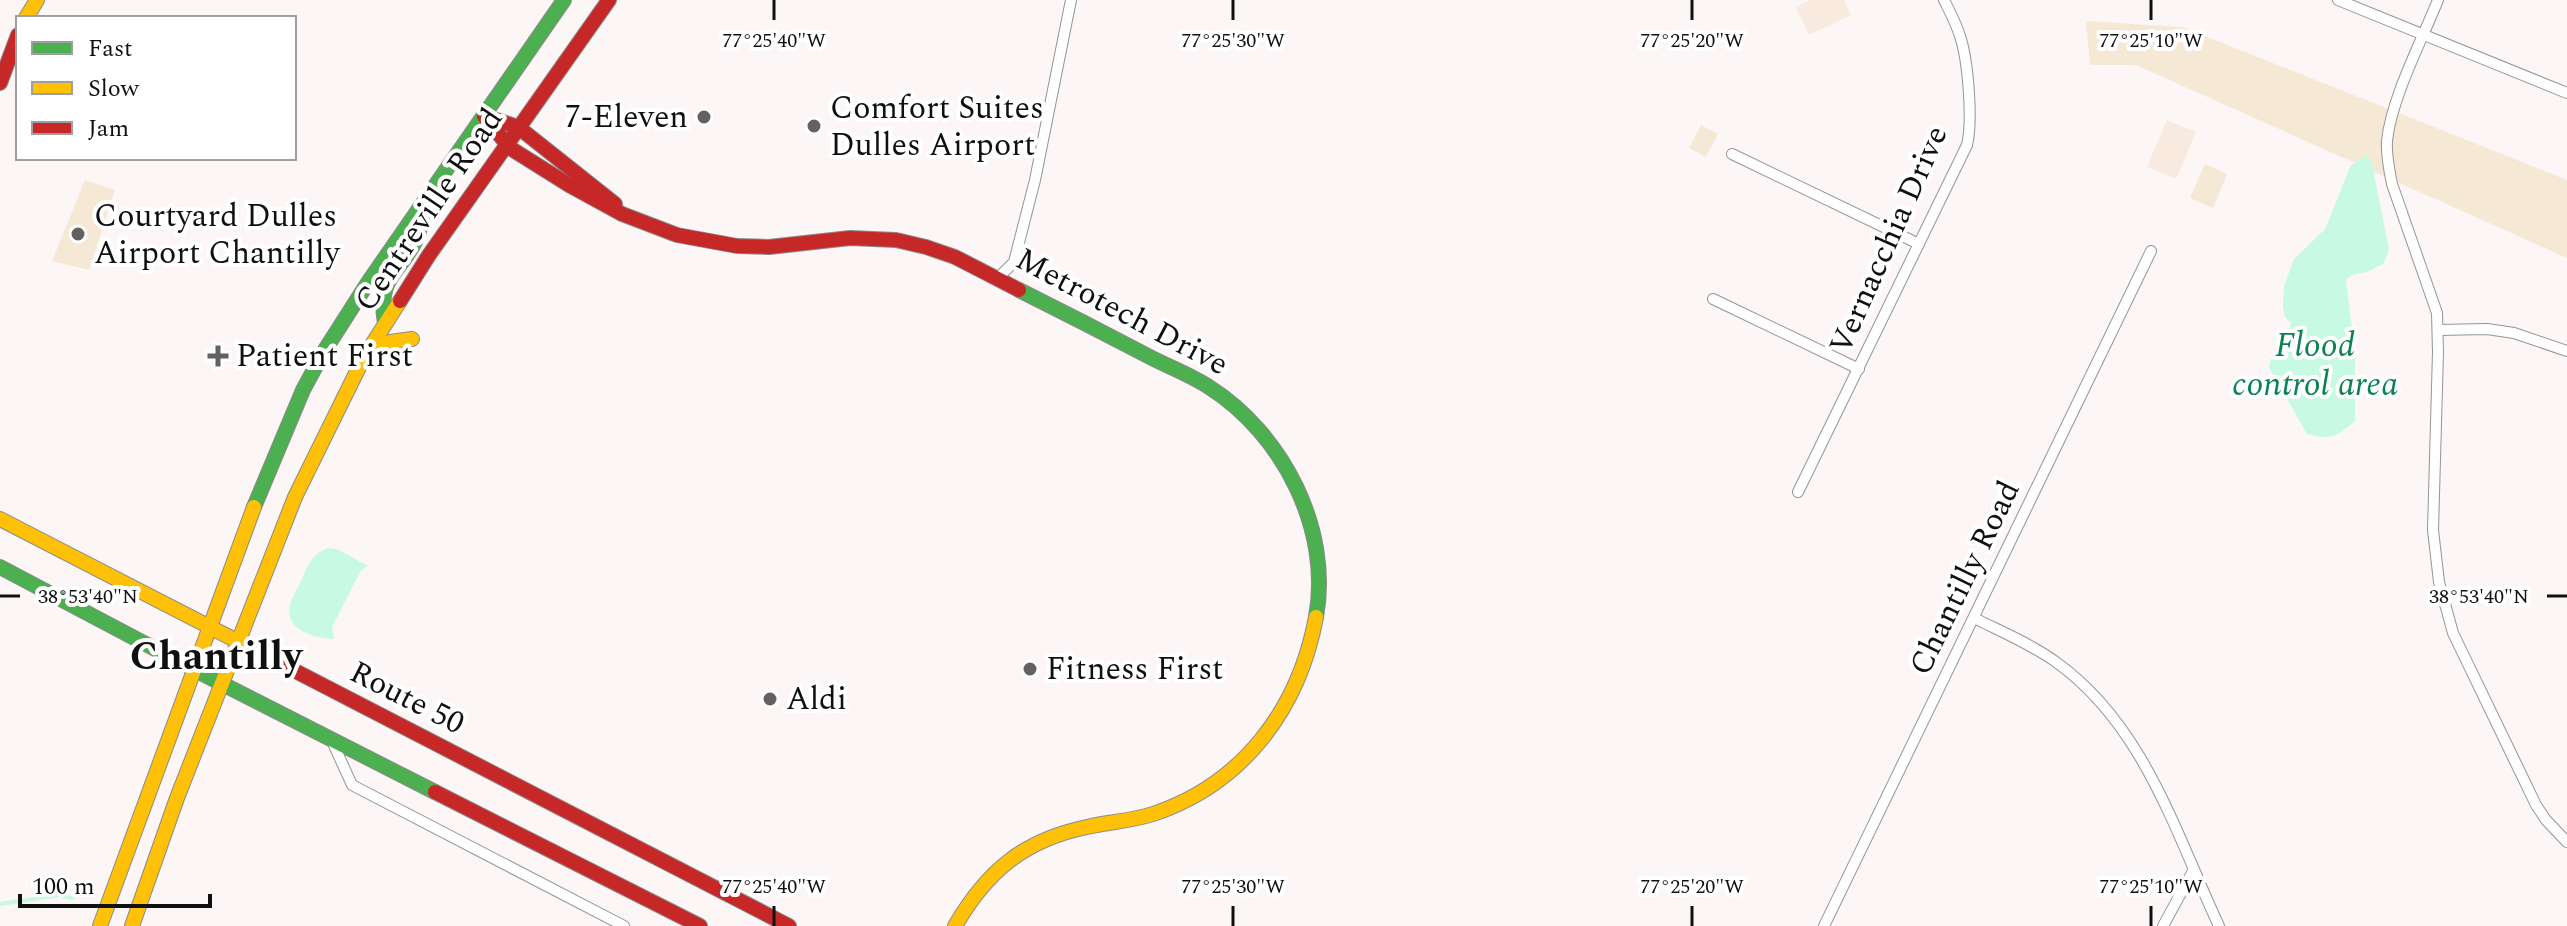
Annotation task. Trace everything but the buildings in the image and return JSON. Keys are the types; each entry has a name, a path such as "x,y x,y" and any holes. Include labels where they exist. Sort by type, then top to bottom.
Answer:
{"main road":[{"name":"Centreville Road","path":"100,926 259,492 303,390 346,314 564,0"},
{"name":"Centreville Road","path":"132,926 177,798 295,497 323,436 364,357 429,255 609,0"},
{"path":"0,83 16,40"},
{"name":"Metrotech Drive","path":"484,116 518,127 630,216"},
{"name":"Metrotech Drive","path":"484,116 506,145 580,194 669,234 738,247 780,247 867,238 897,241 941,252 1191,376 1244,414 1284,464 1302,501 1318,562 1318,601 1313,640 1301,677 1283,712 1248,757 1204,791 1171,807 1137,818 1067,831 994,869 955,926"},
{"path":"385,323 380,307 381,294 420,232 426,199"},
{"path":"364,357 382,345 412,339"},
{"name":"Route 50","path":"0,519 789,926"},
{"path":"0,567 193,669 700,926"}],"street":[{"path":"998,278 1014,262 1035,180 1071,0"},
{"name":"Vernacchia Drive","path":"1798,492 1967,145 1970,127 1964,50 1944,0"},
{"path":"2338,0 2567,93"},
{"path":"2438,0 2390,122 2387,143 2387,164 2392,184 2436,306 2433,530 2437,569 2445,608 2464,658 2536,805 2567,842"},
{"path":"1732,154 1919,244"},
{"name":"Chantilly Road","path":"1824,926 2151,251"},
{"path":"1713,299 1859,369"},
{"path":"2438,330 2487,329 2514,333 2567,351"},
{"path":"1974,618 2035,648 2056,662 2095,695 2118,721 2152,777 2219,926"},
{"path":"330,737 352,785 624,926"},
{"path":"2163,926 2193,871"}],"shaded area":[{"path":"1811,0 1844,0 1851,15 1809,35 1796,7"},
{"path":"2086,21 2182,27 2567,180 2567,258 2136,65 2090,65"},
{"path":"2167,120 2196,132 2176,179 2147,167"},
{"path":"1701,125 1718,134 1706,157 1689,148"},
{"path":"2205,164 2227,174 2213,208 2190,198"},
{"path":"85,180 115,190 89,270 52,261"}],"water":[{"name":"Flood control area","path":"2367,155 2372,163 2389,250 2383,264 2346,280 2355,353 2355,421 2333,436 2315,436 2307,434 2269,367 2290,329 2291,323 2285,317 2283,307 2284,286 2294,259 2325,229 2351,165"},
{"path":"328,548 337,549 368,566 360,572 332,627 334,639 303,631 289,614 291,602 308,566 314,557"}],"waterway":[{"path":"0,904 60,895 72,898"}],"traffic: fast":[{"path":"254,507 303,390 323,353 369,281 564,0"},
{"path":"385,323 383,308 386,287 415,242 425,204"},
{"path":"1019,290 1202,383 1236,407 1259,431 1280,457 1309,518 1319,584 1316,617"},
{"path":"0,567 435,792"}],"traffic: slow":[{"path":"27,16 37,0"},
{"path":"132,926 177,798 295,497 364,357 400,301"},
{"path":"369,354 390,342 412,339"},
{"path":"100,926 254,507"},
{"path":"0,519 272,659"},
{"path":"955,926 967,906 994,874 1026,850 1065,833 1153,814 1185,801 1214,784 1240,763 1281,712 1308,651 1316,617"}],"traffic: jam":[{"path":"400,301 429,255 609,0"},
{"path":"0,83 16,40"},
{"path":"484,116 510,148 569,185 622,214 677,235 737,246 769,247 850,238 896,240 955,257 1019,290"},
{"path":"484,116 518,127 615,204"},
{"path":"272,659 789,926"},
{"path":"435,792 700,926"}],"place":[{"name":"7-Eleven","path":"704,117"},
{"name":"Comfort Suites Dulles Airport","path":"814,126"},
{"name":"Courtyard Dulles Airport Chantilly","path":"78,234"},
{"name":"Patient First","path":"218,356"},
{"name":"Fitness First","path":"1030,669"},
{"name":"Aldi","path":"770,699"}],"district":[{"name":"Chantilly","path":"216,657"}]}
